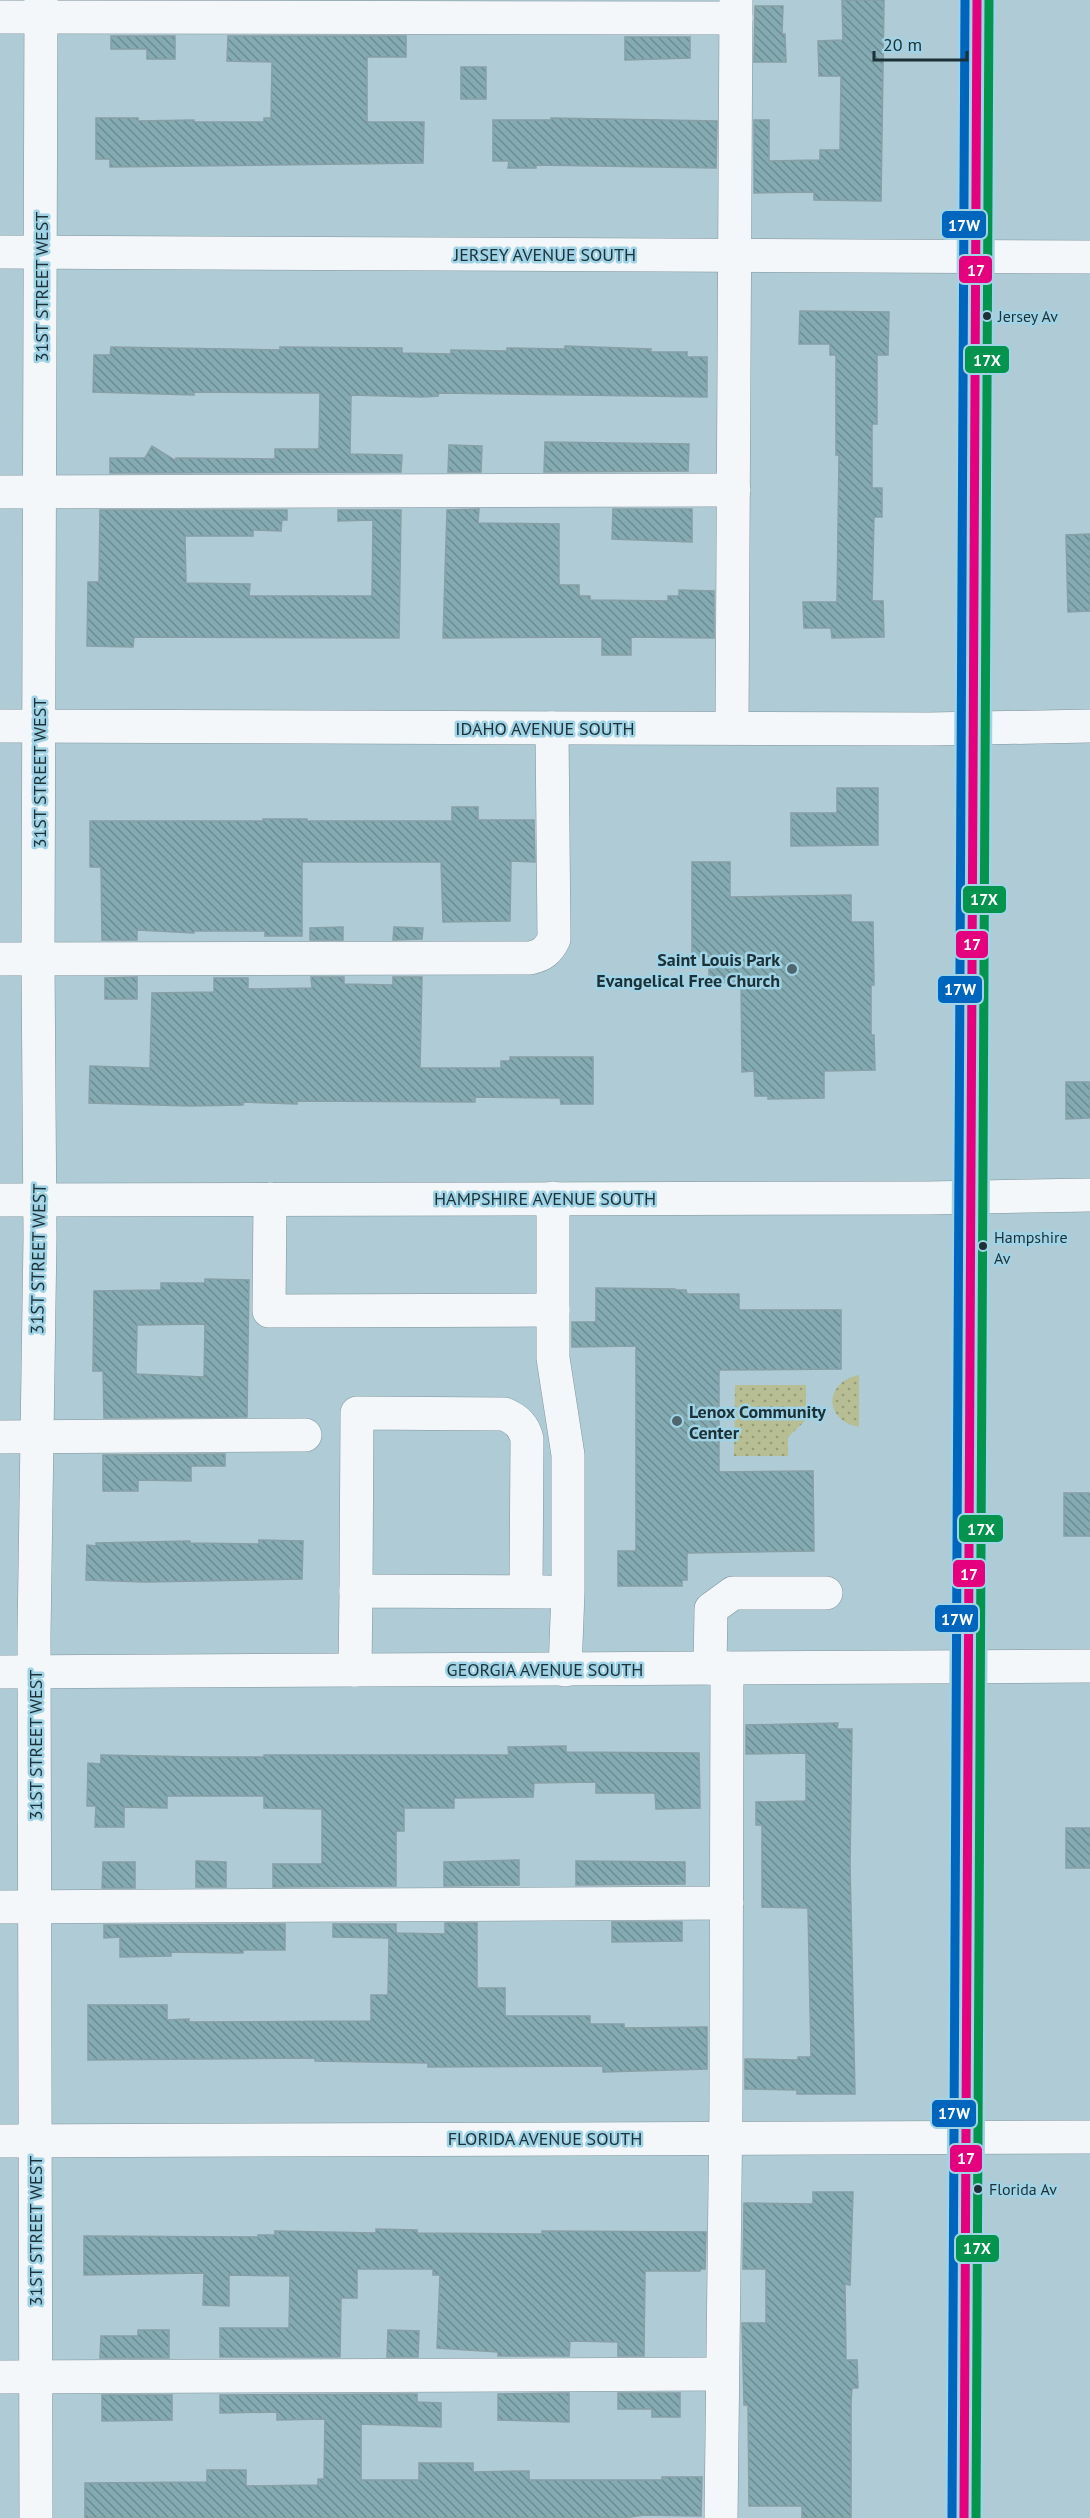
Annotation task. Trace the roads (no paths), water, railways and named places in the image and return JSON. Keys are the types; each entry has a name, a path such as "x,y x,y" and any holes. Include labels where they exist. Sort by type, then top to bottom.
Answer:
{"main road":[{"path":"963,2518 977,0"}],"street":[{"path":"0,17 41,9 736,9 732,728"},
{"name":"31ST STREET WEST","path":"36,2518 35,1672 39,1200 41,9"},
{"name":"JERSEY AVENUE SOUTH","path":"0,252 1090,256"},
{"path":"0,492 734,490"},
{"name":"IDAHO AVENUE SOUTH","path":"0,726 732,728 1090,726"},
{"path":"0,959 530,958 540,956 549,949 554,939 552,728"},
{"name":"HAMPSHIRE AVENUE SOUTH","path":"0,1200 1090,1195"},
{"path":"553,1198 553,1358 568,1455 568,1592 565,1670"},
{"path":"270,1199 269,1311 553,1310"},
{"path":"355,1670 357,1413 504,1414 512,1417 525,1429 527,1438 526,1591"},
{"path":"0,1437 305,1435"},
{"path":"356,1591 568,1592"},
{"path":"721,2518 727,1903 718,1668 711,1609 732,1593 826,1593"},
{"name":"GEORGIA AVENUE SOUTH","path":"0,1672 1090,1666"},
{"path":"0,1907 727,1903"},
{"name":"FLORIDA AVENUE SOUTH","path":"0,2141 1090,2137"},
{"path":"0,2377 722,2374"}],"place":[{"name":"Jersey Av","path":"987,316"},
{"name":"Saint Louis Park Evangelical Free Church","path":"792,969"},
{"name":"Hampshire Av","path":"983,1246"},
{"name":"Lenox Community Center","path":"677,1421"},
{"name":"Florida Av","path":"978,2189"}]}
